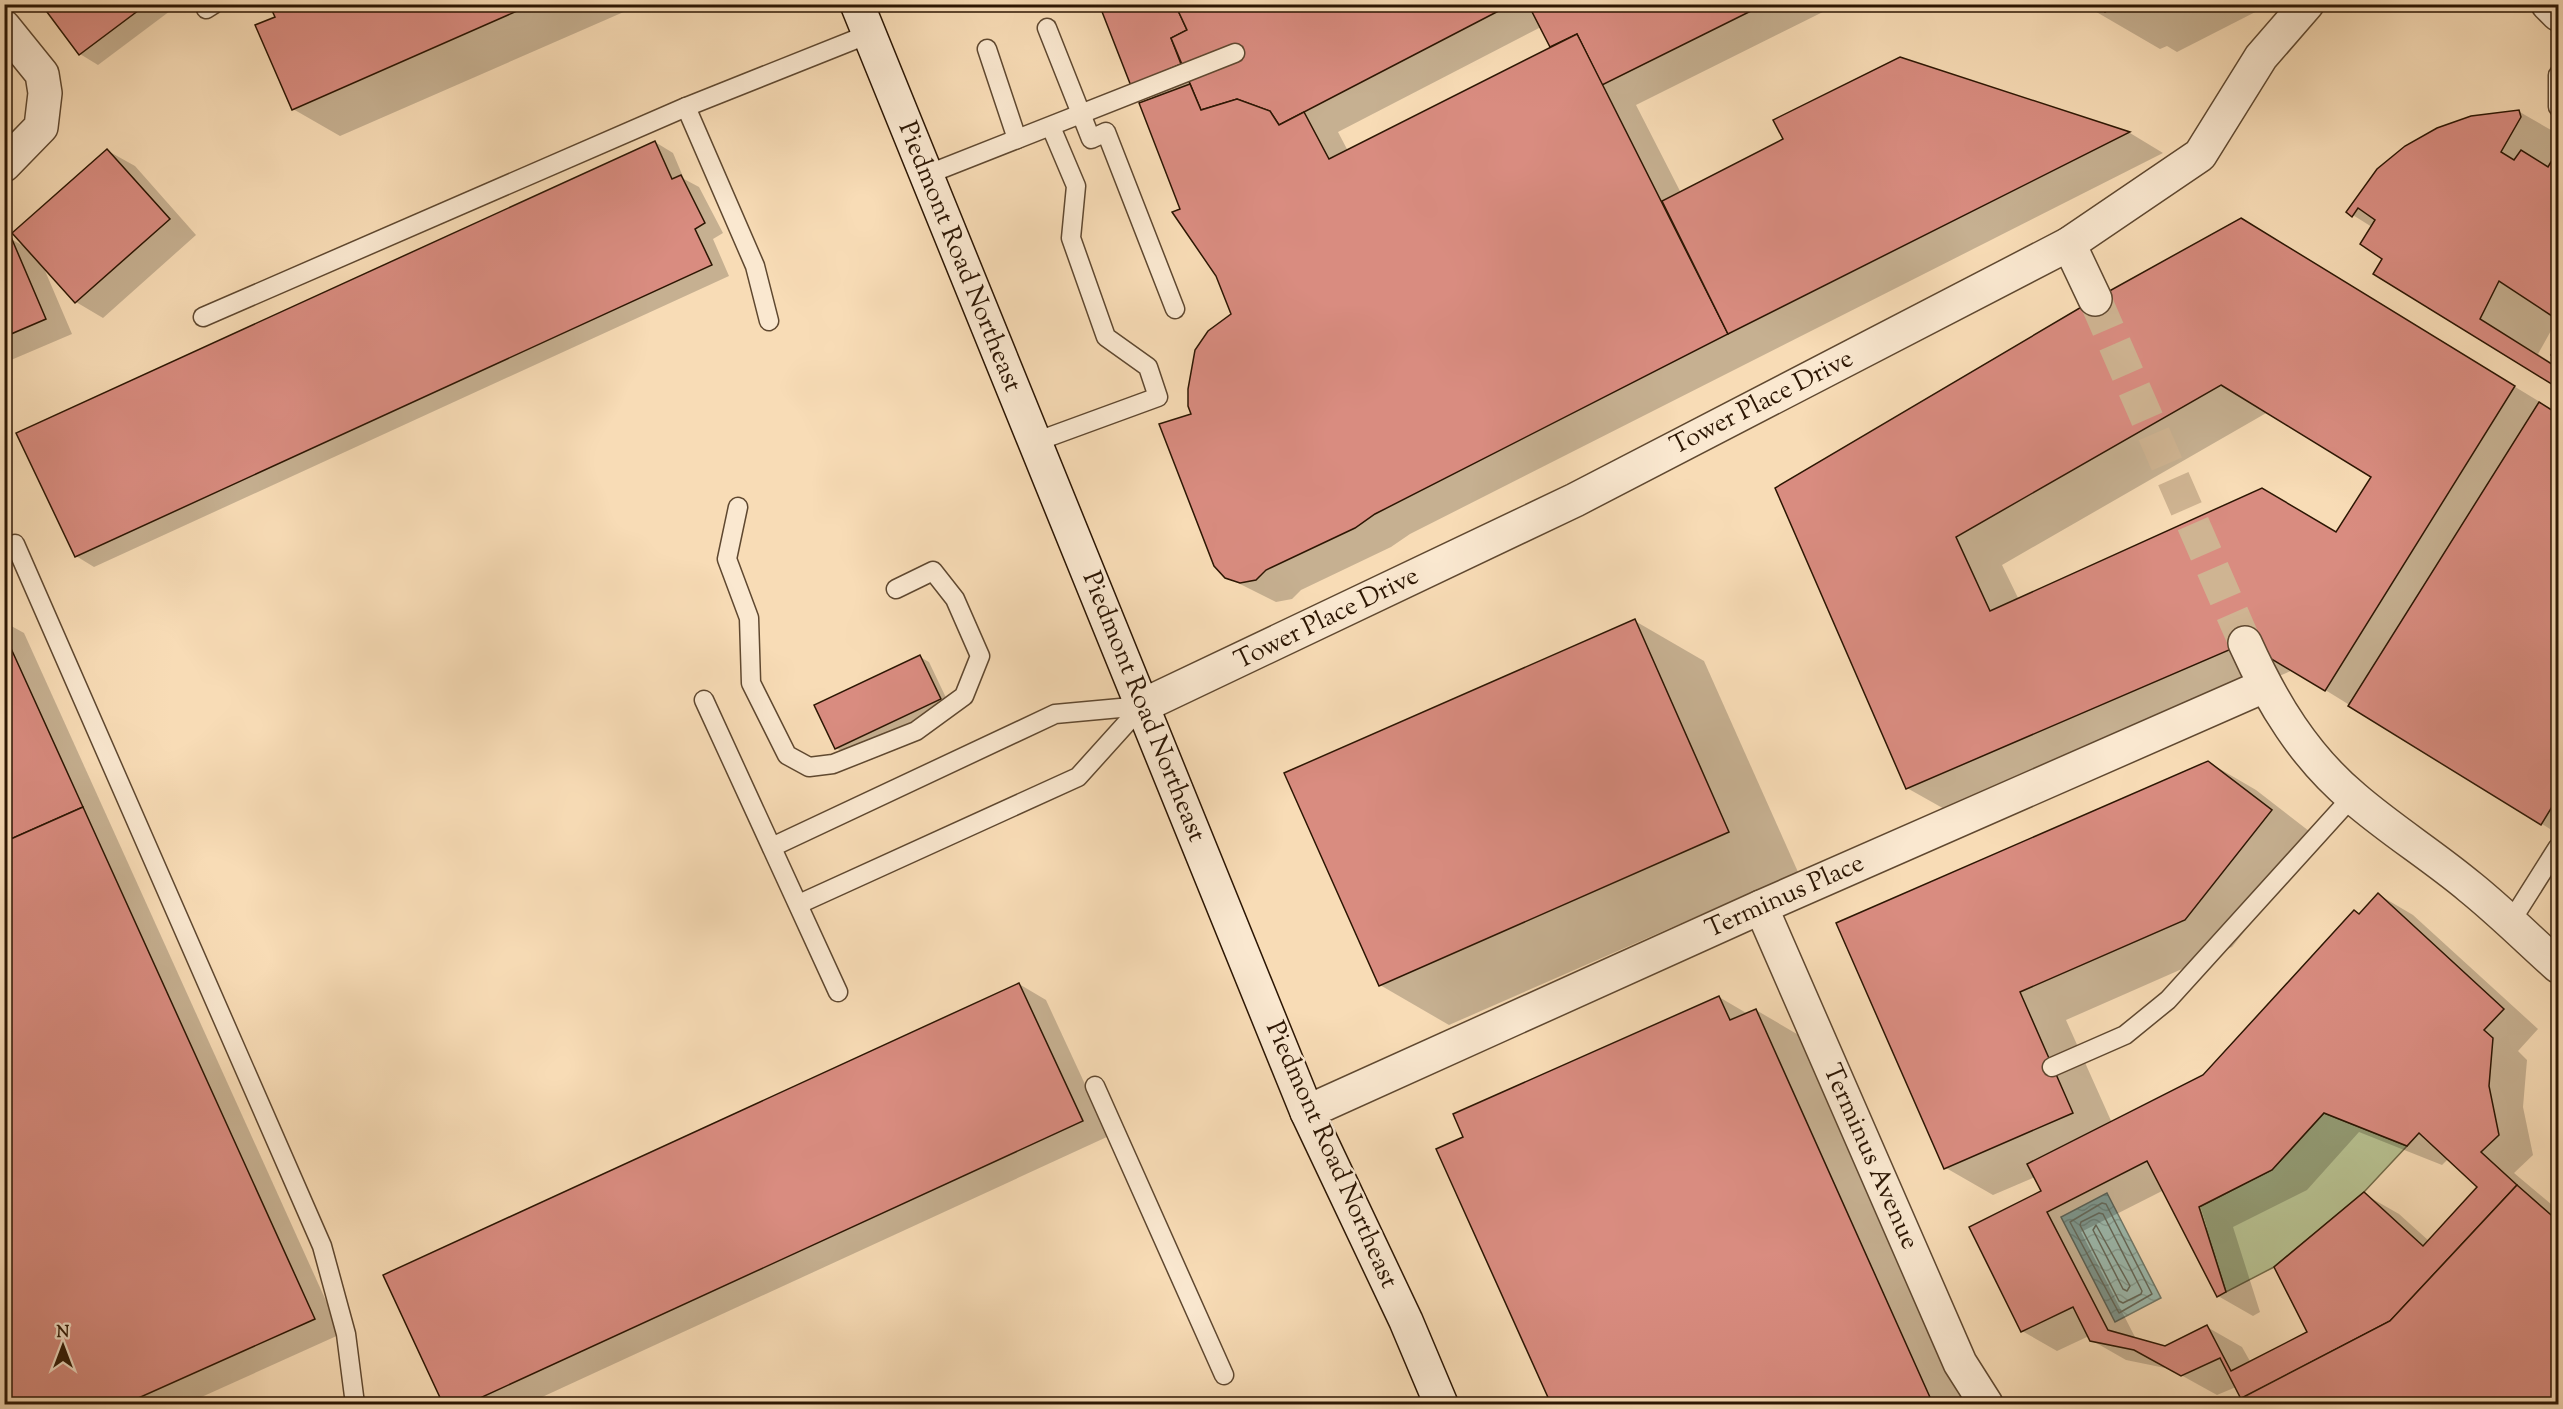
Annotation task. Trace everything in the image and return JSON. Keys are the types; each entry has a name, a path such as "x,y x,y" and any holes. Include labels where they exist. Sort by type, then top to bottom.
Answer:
{"street":[{"name":"Tower Place Drive","path":"1142,706 1575,500 2069,244 2200,155 2261,57 2307,4"},
{"path":"2548,4 2559,14"},
{"name":"Piedmont Road Northeast","path":"863,19 1307,1112 1406,1321 1442,1404"},
{"path":"4,165 41,127 45,93 42,74 5,29"},
{"path":"2069,244 2095,299"},
{"path":"2245,644 2264,686 2286,723 2319,763 2352,796 2470,887 2559,966"},
{"name":"Terminus Place","path":"1307,1112 1761,907 2264,686"},
{"name":"Terminus Avenue","path":"1761,907 1960,1363 1986,1404"}],"lane":[{"path":"203,317 686,107 863,19"},
{"path":"1047,28 1091,140 1106,132 1175,309"},
{"path":"987,49 1017,139"},
{"path":"926,175 1235,53"},
{"path":"2559,75 2556,83 2559,108"},
{"path":"686,107 755,266 769,321"},
{"path":"1035,442 1158,397 1148,367 1106,337 1071,238 1076,186 1051,127"},
{"path":"738,507 727,560 750,618 751,683 787,755 809,767 833,764 916,731 964,696 980,656 955,599 933,571 896,589"},
{"path":"15,544 322,1246 346,1334 355,1404"},
{"path":"704,700 838,992"},
{"path":"772,847 1055,714 1142,706"},
{"path":"799,904 1078,777 1142,706"},
{"path":"2052,1067 2125,1035 2168,1000 2352,796"},
{"path":"2510,923 2559,846"},
{"path":"1095,1086 1224,1375"}],"green space":[{"path":"2324,1113 2407,1146 2364,1192 2274,1267 2226,1292 2199,1207 2272,1170"}],"water":[{"path":"2107,1193 2161,1298 2115,1322 2061,1217"}],"building":[{"path":"41,4 147,4 79,55"},
{"path":"269,4 533,4 292,110 255,25 275,17"},
{"path":"1099,4 1175,4 1187,30 1171,38 1181,64 1131,86"},
{"path":"1175,4 1512,4 1279,125 1270,111 1237,99 1201,110 1171,38 1187,30"},
{"path":"1528,4 1765,4 1602,85 1577,34 1550,47"},
{"path":"2102,4 2121,4 2105,12"},
{"path":"1577,34 1728,334 1375,514 1355,528 1266,570 1256,580 1240,583 1225,578 1214,566 1159,424 1191,414 1188,406 1188,389 1195,350 1208,331 1231,314 1216,276 1172,212 1180,209 1139,103 1190,84 1201,110 1237,99 1270,111 1279,125 1304,112 1329,159"},
{"path":"1900,57 2130,132 1728,334 1662,201 1783,139 1773,120"},
{"path":"2519,110 2521,117 2501,152 2514,160 2521,150 2548,167 2558,150 2558,320 2499,281 2480,319 2558,368 2558,388 2373,274 2382,259 2360,244 2375,220 2358,208 2352,217 2346,212 2377,169 2405,146 2437,128 2471,116"},
{"path":"655,141 672,179 681,175 705,223 695,229 712,265 75,557 16,433"},
{"path":"107,149 170,219 75,303 12,233"},
{"path":"2241,218 2515,386 2325,691 2245,643 1906,789 1775,488 2095,299","holes":["2221,385 2371,477 2336,532 2262,488 1990,611 1956,537"]},
{"path":"11,237 46,319 4,337 4,240"},
{"path":"2558,341 2558,360 2551,355"},
{"path":"2539,402 2558,414 2558,797 2541,825 2348,706"},
{"path":"1635,619 1729,832 1379,986 1284,773"},
{"path":"4,633 83,807 4,842"},
{"path":"920,655 941,699 835,749 814,705"},
{"path":"2208,761 2272,810 2185,920 2020,992 2073,1113 1944,1169 1836,923"},
{"path":"83,807 315,1319 125,1404 4,1404 4,842"},
{"path":"2378,893 2504,1009 2484,1030 2493,1038 2489,1086 2499,1135 2481,1152 2517,1185 2390,1321 2241,1399 2220,1358 2181,1376 2134,1350 2090,1341 2073,1307 2021,1332 1969,1227 2041,1191 2027,1164 2203,1075 2354,910 2359,914","holes":["2324,1113 2407,1146 2419,1133 2477,1187 2423,1246 2364,1192 2274,1267 2307,1332 2231,1371 2207,1325 2165,1346 2108,1330 2047,1212 2147,1161 2217,1297 2226,1292 2199,1207 2272,1170"]},
{"path":"1019,983 1083,1121 467,1404 443,1404 383,1275"},
{"path":"1719,996 1730,1020 1756,1009 1933,1404 1551,1404 1436,1149 1463,1137 1453,1114"},
{"path":"2517,1185 2558,1221 2558,1404 2230,1404 2390,1321"}],"tunnel":[{"path":"2095,299 2245,643"}]}
